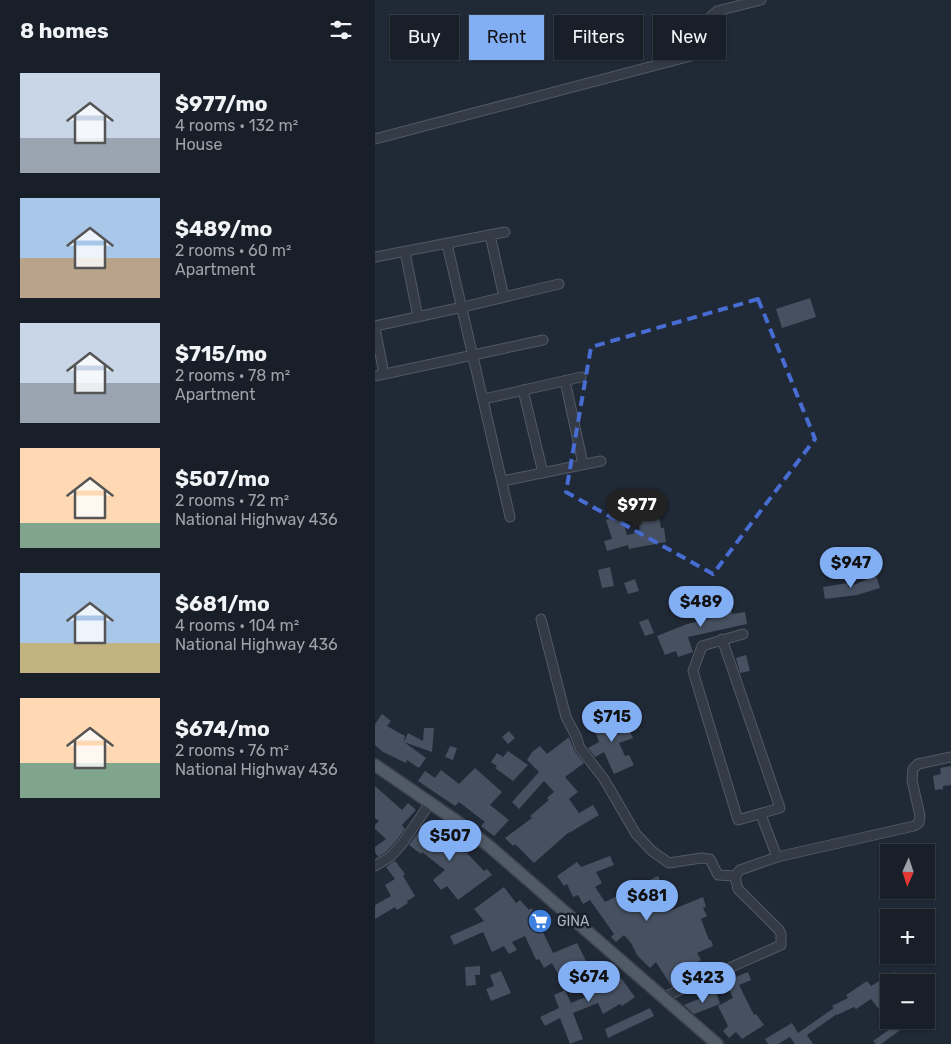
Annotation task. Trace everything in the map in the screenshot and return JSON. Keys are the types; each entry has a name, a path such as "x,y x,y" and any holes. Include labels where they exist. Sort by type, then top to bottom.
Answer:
{"main road":[{"path":"375,765 489,846 717,1044"}],"street":[{"path":"375,139 691,56 703,44 707,20 717,11 761,0"},
{"path":"375,257 505,232"},
{"path":"490,235 504,297"},
{"path":"447,244 510,517"},
{"path":"405,252 418,317"},
{"path":"543,340 380,375 375,327 559,284"},
{"path":"484,399 581,377"},
{"path":"565,380 583,464"},
{"path":"523,390 543,473"},
{"path":"502,482 601,461"},
{"path":"541,619 566,717 580,748 605,779 636,834 652,851 669,863 701,858 710,859 718,875 735,876"},
{"path":"722,640 780,808 761,815 738,820 693,672 702,646 722,640 743,634"},
{"path":"735,876 740,870 777,857 914,826 919,822 920,816 912,780 913,769 919,764 951,757"},
{"path":"375,866 391,857 430,803"},
{"path":"761,815 777,857"},
{"path":"664,997 781,945 779,930 738,889 735,876"}],"highlighted area":[{"path":"758,299 815,439 713,574 566,492 591,347"}],"building":[{"path":"810,298 816,317 782,328 776,309"},
{"path":"657,506 666,542 629,549 628,545 607,551 604,541 612,539 606,520 621,515 627,535 640,532 636,509"},
{"path":"610,567 614,586 602,588 598,570"},
{"path":"876,576 880,588 857,595 825,599 823,587 848,583 848,587"},
{"path":"635,579 639,591 628,594 624,583"},
{"path":"729,600 732,614 745,612 747,624 688,637 693,652 678,657 676,651 665,655 657,636 687,624 709,619 706,604"},
{"path":"648,619 654,633 645,636 639,622"},
{"path":"746,655 750,671 740,673 736,658"},
{"path":"619,709 622,718 611,722 615,735 629,730 633,738 619,743 625,756 629,755 634,765 614,774 604,752 595,757 588,748 599,742 595,731 603,728 599,715"},
{"path":"382,714 391,721 387,726 405,736 404,742 426,758 419,768 407,760 406,763 383,752 375,745 375,724"},
{"path":"424,728 434,728 432,752 404,742 408,733 423,741"},
{"path":"509,731 515,738 508,744 502,737"},
{"path":"569,737 575,752 584,763 565,777 578,792 569,799 579,813 593,805 599,815 569,832 534,863 515,844 513,846 505,838 532,818 530,816 549,800 547,798 554,792 544,781 519,809 512,802 539,772 527,760 532,752 540,746 547,754"},
{"path":"450,746 457,748 453,760 445,757"},
{"path":"508,751 528,765 513,781 495,768 497,766 491,762 497,753 503,757"},
{"path":"951,766 951,785 935,790 933,776 941,774 940,768"},
{"path":"475,768 502,792 490,805 509,820 494,836 481,826 485,822 459,802 455,806 418,781 425,771 435,778 441,770 459,784"},
{"path":"375,786 402,810 408,803 416,810 402,825 405,829 397,840 386,852 378,857 375,847 386,839 375,829 375,825 379,821 375,818"},
{"path":"425,823 438,833 439,831 446,836 464,853 466,852 484,871 487,869 492,875 458,900 447,886 441,890 433,880 445,870 422,852 421,854 409,845"},
{"path":"610,856 614,865 596,872 602,883 595,887 605,902 658,876 662,885 658,887 669,911 703,897 706,907 703,908 707,916 701,919 713,946 697,953 701,960 698,962 703,973 672,987 656,962 650,968 637,955 631,943 624,935 616,942 611,937 614,934 590,900 583,904 578,895 573,897 567,884 564,886 557,876 577,862 581,867"},
{"path":"395,861 405,874 403,876 415,896 397,910 395,907 375,919 375,905 391,896 385,885 395,879 386,867"},
{"path":"504,887 516,903 520,900 529,910 531,908 538,916 540,914 547,923 541,928 553,953 577,943 587,963 559,976 552,963 544,968 539,959 536,960 525,936 512,942 517,950 509,954 504,946 492,952 483,932 454,945 450,936 484,921 474,909"},
{"path":"480,966 480,975 475,975 476,985 466,986 465,967"},
{"path":"599,966 615,982 621,978 635,997 622,1006 620,1004 603,1014 598,1003 573,1013 583,1039 570,1044 560,1018 545,1026 540,1017 559,1008 554,995 565,990 571,1003 603,990 589,976"},
{"path":"501,971 511,993 491,1001 486,989 494,986 490,975"},
{"path":"748,972 751,980 739,985 754,1015 756,1014 764,1025 742,1039 736,1032 729,1038 723,1031 728,1026 718,1006 733,998 726,981"},
{"path":"867,981 871,986 880,981 880,1010 871,999 856,1009 854,1007 837,1014 807,1035 813,1044 795,1044 790,1037 778,1044 768,1044 765,1039 792,1023 798,1033 834,1008 832,1006 848,998 846,995"},
{"path":"716,992 720,1004 694,1014 684,1005"},
{"path":"650,1008 654,1016 608,1038 605,1029"},
{"path":"890,1029 902,1029 881,1044 876,1044 873,1041"}],"place":[{"name":"GINA","path":"540,921"}]}
